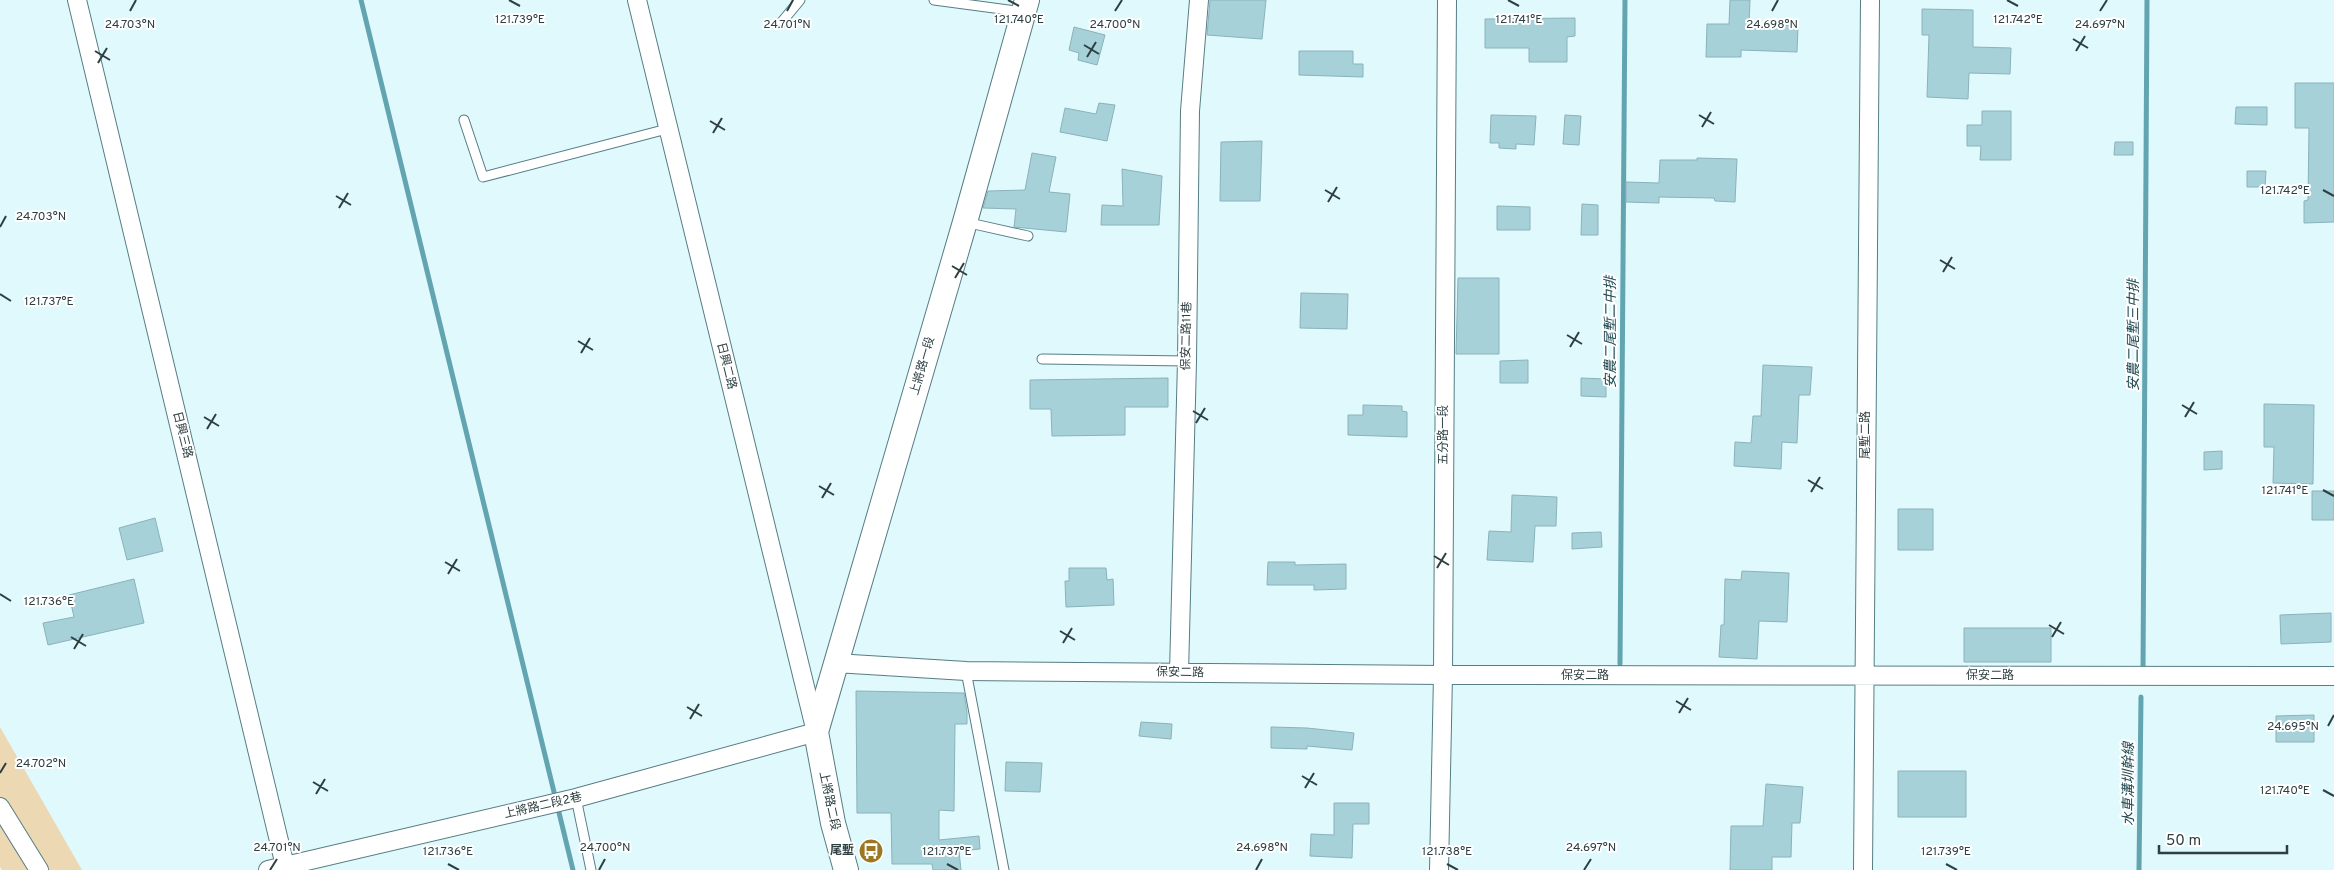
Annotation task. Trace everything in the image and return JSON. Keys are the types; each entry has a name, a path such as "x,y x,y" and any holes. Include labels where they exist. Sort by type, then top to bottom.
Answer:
{"main road":[{"name":"上將路一段","path":"816,732 1026,6"},
{"name":"上將路二段","path":"816,732 833,823 846,870"}],"street":[{"name":"日興三路","path":"77,0 286,868"},
{"name":"日興二路","path":"637,0 667,129 816,732"},
{"name":"保安二路11巷","path":"1179,673 1187,360 1190,111 1199,0"},
{"name":"五分路一段","path":"1439,870 1443,675 1448,0"},
{"name":"尾塹二路","path":"1863,870 1870,0"},
{"name":"保安二路","path":"835,663 966,671 1179,673 2334,676"},
{"name":"上將路二段2巷","path":"268,870 286,868 576,798 816,732"},
{"path":"0,807 39,870"}],"lane":[{"path":"780,24 800,0"},
{"path":"934,0 1026,6"},
{"path":"464,120 483,177 667,129"},
{"path":"965,222 1028,236"},
{"path":"1042,359 1187,360"},
{"path":"966,671 1004,870"},
{"path":"576,798 591,870"}],"shaded area":[{"path":"0,727 82,870 2,870 0,867"}],"building":[{"path":"1210,0 1266,0 1262,39 1207,35"},
{"path":"1730,0 1750,0 1749,24 1798,26 1797,52 1741,50 1741,57 1706,57 1707,24 1729,24"},
{"path":"1922,9 1973,10 1973,47 2011,48 2010,74 1969,73 1968,99 1927,97 1929,35 1922,35"},
{"path":"1575,18 1575,36 1567,37 1567,62 1529,62 1529,48 1485,48 1485,19"},
{"path":"1074,27 1105,35 1097,65 1078,60 1079,53 1069,50"},
{"path":"1299,51 1353,51 1353,64 1363,64 1363,77 1299,75"},
{"path":"2295,83 2334,83 2334,222 2304,223 2304,201 2308,200 2309,128 2295,128"},
{"path":"1099,103 1115,105 1107,141 1060,132 1065,108 1096,114"},
{"path":"2236,107 2267,107 2267,125 2235,124"},
{"path":"1982,111 2011,111 2011,160 1980,160 1981,146 1967,146 1967,125 1982,125"},
{"path":"1491,115 1536,116 1534,145 1516,144 1516,149 1499,148 1499,143 1490,143"},
{"path":"1565,115 1581,116 1579,145 1563,144"},
{"path":"1262,141 1260,201 1220,201 1221,142"},
{"path":"2115,142 2133,142 2133,155 2114,155"},
{"path":"1032,153 1056,157 1049,192 1070,194 1066,232 1014,227 1016,209 983,208 988,191 1025,190"},
{"path":"1697,158 1737,159 1735,202 1715,201 1714,198 1659,197 1659,203 1626,202 1626,182 1659,183 1660,160 1697,160"},
{"path":"1122,169 1162,176 1159,225 1101,225 1102,205 1123,206"},
{"path":"2247,171 2266,171 2265,187 2247,187"},
{"path":"1582,204 1598,205 1598,235 1581,235"},
{"path":"1497,206 1530,207 1530,230 1497,230"},
{"path":"1458,278 1499,278 1499,354 1456,354"},
{"path":"1301,293 1348,294 1347,329 1300,328"},
{"path":"1528,360 1528,383 1500,383 1500,361"},
{"path":"1763,365 1812,367 1810,395 1799,395 1797,443 1782,442 1781,469 1734,466 1735,442 1751,443 1753,416 1761,416"},
{"path":"1168,378 1168,407 1125,407 1125,435 1052,436 1051,409 1030,409 1030,380"},
{"path":"1581,378 1606,379 1606,397 1581,396"},
{"path":"2264,404 2314,405 2313,484 2273,483 2274,447 2264,447"},
{"path":"1363,405 1402,406 1402,411 1407,412 1407,437 1348,435 1348,415 1363,415"},
{"path":"2222,451 2222,469 2204,470 2204,452"},
{"path":"2312,491 2334,491 2334,520 2312,520"},
{"path":"1512,495 1557,497 1556,526 1535,526 1533,562 1487,560 1489,531 1511,532"},
{"path":"1898,509 1933,509 1933,550 1898,550"},
{"path":"155,518 163,551 127,560 119,528"},
{"path":"1601,532 1602,547 1572,549 1572,533"},
{"path":"1268,562 1295,562 1295,565 1346,564 1346,589 1314,590 1314,585 1267,585"},
{"path":"1069,568 1106,568 1107,580 1113,579 1114,605 1066,607 1065,581 1069,581"},
{"path":"1742,571 1789,573 1787,622 1759,621 1757,659 1719,657 1721,625 1724,625 1725,579 1741,580"},
{"path":"134,579 144,623 48,645 43,623 74,617 69,595"},
{"path":"2331,613 2331,642 2281,644 2280,615"},
{"path":"1964,628 2051,628 2051,662 1964,662"},
{"path":"856,691 964,693 967,724 955,724 954,811 939,810 939,840 979,836 980,849 959,851 961,870 933,870 932,864 892,864 891,813 857,813"},
{"path":"2314,715 2314,742 2276,742 2276,716"},
{"path":"1141,722 1172,724 1171,739 1139,736"},
{"path":"1271,727 1307,728 1354,733 1352,750 1307,746 1307,749 1271,748"},
{"path":"1006,762 1042,763 1040,792 1005,791"},
{"path":"1898,771 1966,771 1966,817 1898,817"},
{"path":"1766,784 1803,787 1800,823 1792,823 1791,857 1772,857 1772,870 1730,870 1731,826 1763,826"},
{"path":"1334,803 1369,803 1369,824 1353,824 1352,858 1310,856 1311,834 1334,835"}],"waterway":[{"path":"361,0 573,870"},
{"name":"安農二尾塹二中排","path":"1620,664 1625,0"},
{"name":"安農二尾塹三中排","path":"2143,671 2147,0"},
{"name":"水車溝圳幹線","path":"2139,870 2141,697"}],"place":[{"name":"尾塹","path":"871,851"}]}
